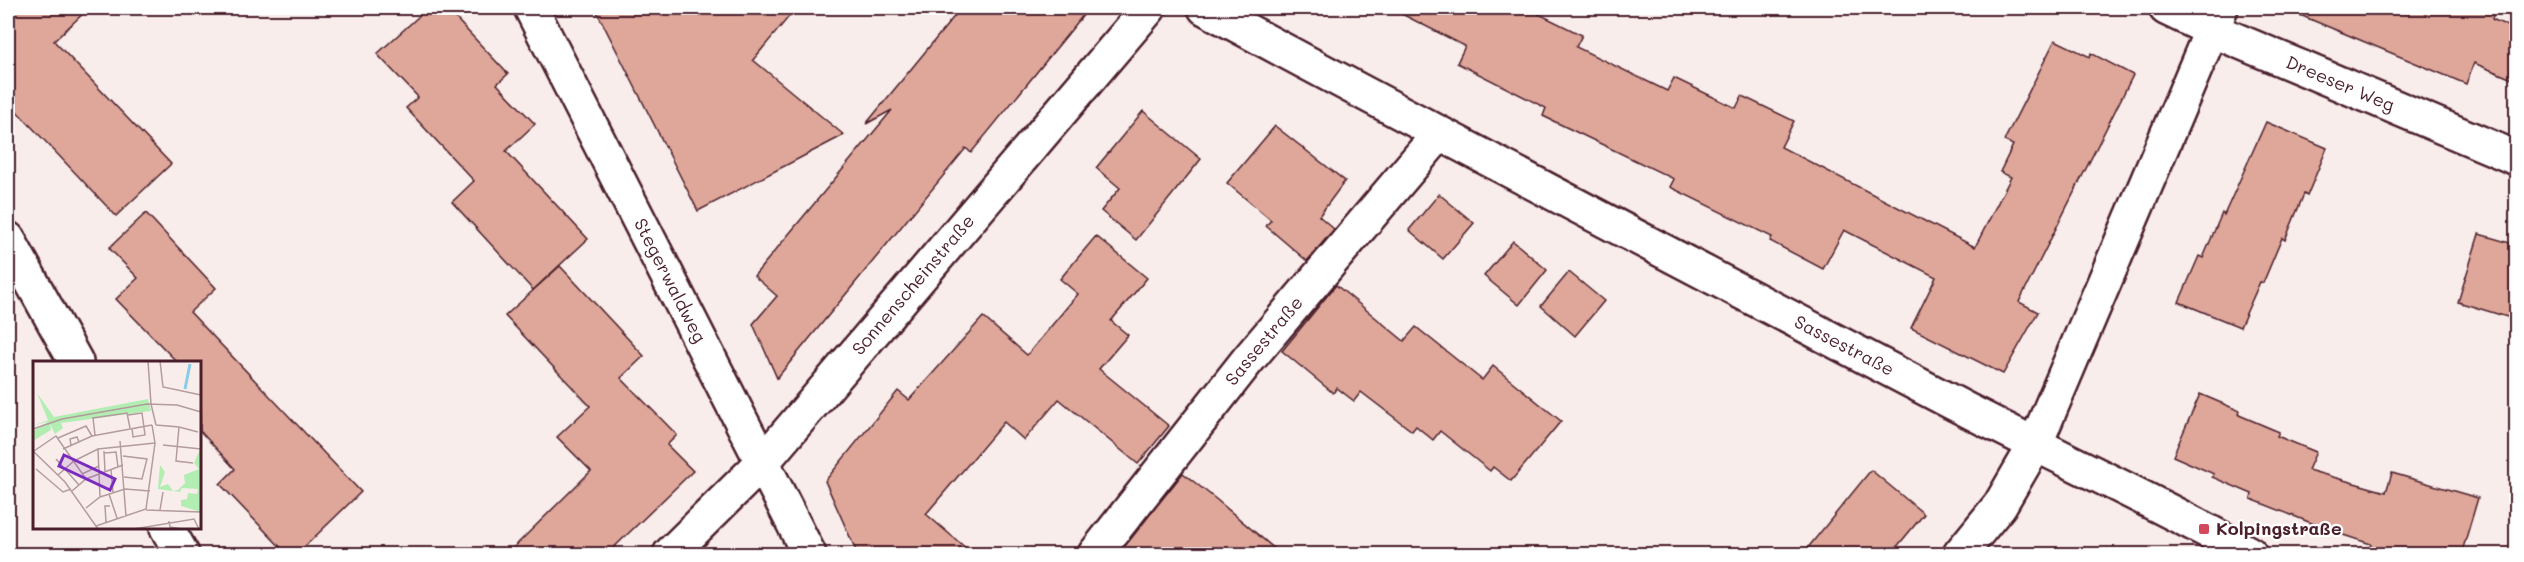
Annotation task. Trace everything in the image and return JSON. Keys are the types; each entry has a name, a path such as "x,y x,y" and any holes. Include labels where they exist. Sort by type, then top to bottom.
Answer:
{"street":[{"name":"Stegerwaldweg","path":"531,8 809,555"},
{"name":"Sonnenscheinstraße","path":"670,555 762,463 1149,8"},
{"name":"Sassestraße","path":"1205,8 1439,134 2035,445 2204,529 2250,555"},
{"name":"Dreeser Weg","path":"2166,8 2216,19 2517,158"},
{"path":"1960,555 2000,505 2035,445 2216,19"},
{"name":"Sassestraße","path":"1095,555 1247,361 1439,134"},
{"path":"8,239 74,361"},
{"path":"168,529 182,555"}],"building":[{"path":"8,8 89,8 54,41 171,164 116,216 8,102"},
{"path":"428,8 446,8 508,74 497,84 535,124 506,151 588,239 533,290 452,202 474,181 406,108 418,97 377,54"},
{"path":"595,8 796,8 753,60 844,135 698,211"},
{"path":"961,8 1089,8 971,153 966,148 777,378 753,324 777,296 754,276 892,110 866,124"},
{"path":"1390,8 1527,8 1582,35 1576,47 1667,91 1674,78 1736,108 1742,96 1794,121 1781,147 1975,247 2011,177 2000,172 2013,145 2004,141 2055,40 2090,57 2091,53 2133,75 2019,302 2038,312 2003,374 1911,328 1936,277 1844,230 1823,269 1770,241 1772,237 1670,187 1674,179 1543,116 1546,108 1457,63 1465,46"},
{"path":"2283,8 2495,8 2492,19 2517,30 2517,81 2474,63 2466,84"},
{"path":"1143,111 1201,159 1136,240 1101,211 1120,188 1096,168"},
{"path":"2266,122 2327,148 2307,196 2304,194 2285,240 2282,238 2263,283 2260,282 2240,327 2179,302 2199,256 2203,258 2222,213 2224,215"},
{"path":"1275,126 1345,181 1319,216 1334,229 1307,261 1266,226 1271,220 1227,183"},
{"path":"1439,194 1474,223 1443,259 1409,230"},
{"path":"146,213 216,288 190,312 361,492 296,555 288,555 220,484 235,469 201,432 201,361 176,361 116,299 138,278 109,248"},
{"path":"2479,234 2517,245 2517,320 2458,302"},
{"path":"1096,236 1147,278 1111,321 1128,335 1099,369 1169,426 1138,464 1059,399 1024,440 1004,422 926,514 974,555 858,555 825,481 898,391 909,400 983,317 1027,355 1078,294 1060,279"},
{"path":"1513,241 1547,270 1519,305 1484,276"},
{"path":"560,266 644,356 621,378 677,435 667,445 693,471 606,555 506,555 591,471 557,437 590,406 505,316"},
{"path":"1569,272 1604,301 1575,336 1541,306"},
{"path":"1336,285 1404,341 1416,327 1482,380 1493,366 1561,421 1511,481 1493,467 1490,471 1440,431 1433,440 1416,426 1412,431 1361,392 1354,401 1337,388 1333,393 1282,351"},
{"path":"2200,394 2240,411 2239,415 2279,432 2277,436 2316,452 2308,470 2386,492 2392,473 2478,498 2461,555 2368,555 2371,544 2251,499 2252,494 2212,477 2214,474 2173,456"},
{"path":"1871,470 1924,514 1890,555 1802,555"},
{"path":"1183,473 1217,500 1282,555 1118,555"}],"place":[{"name":"Kolpingstraße","path":"2204,529"}]}
